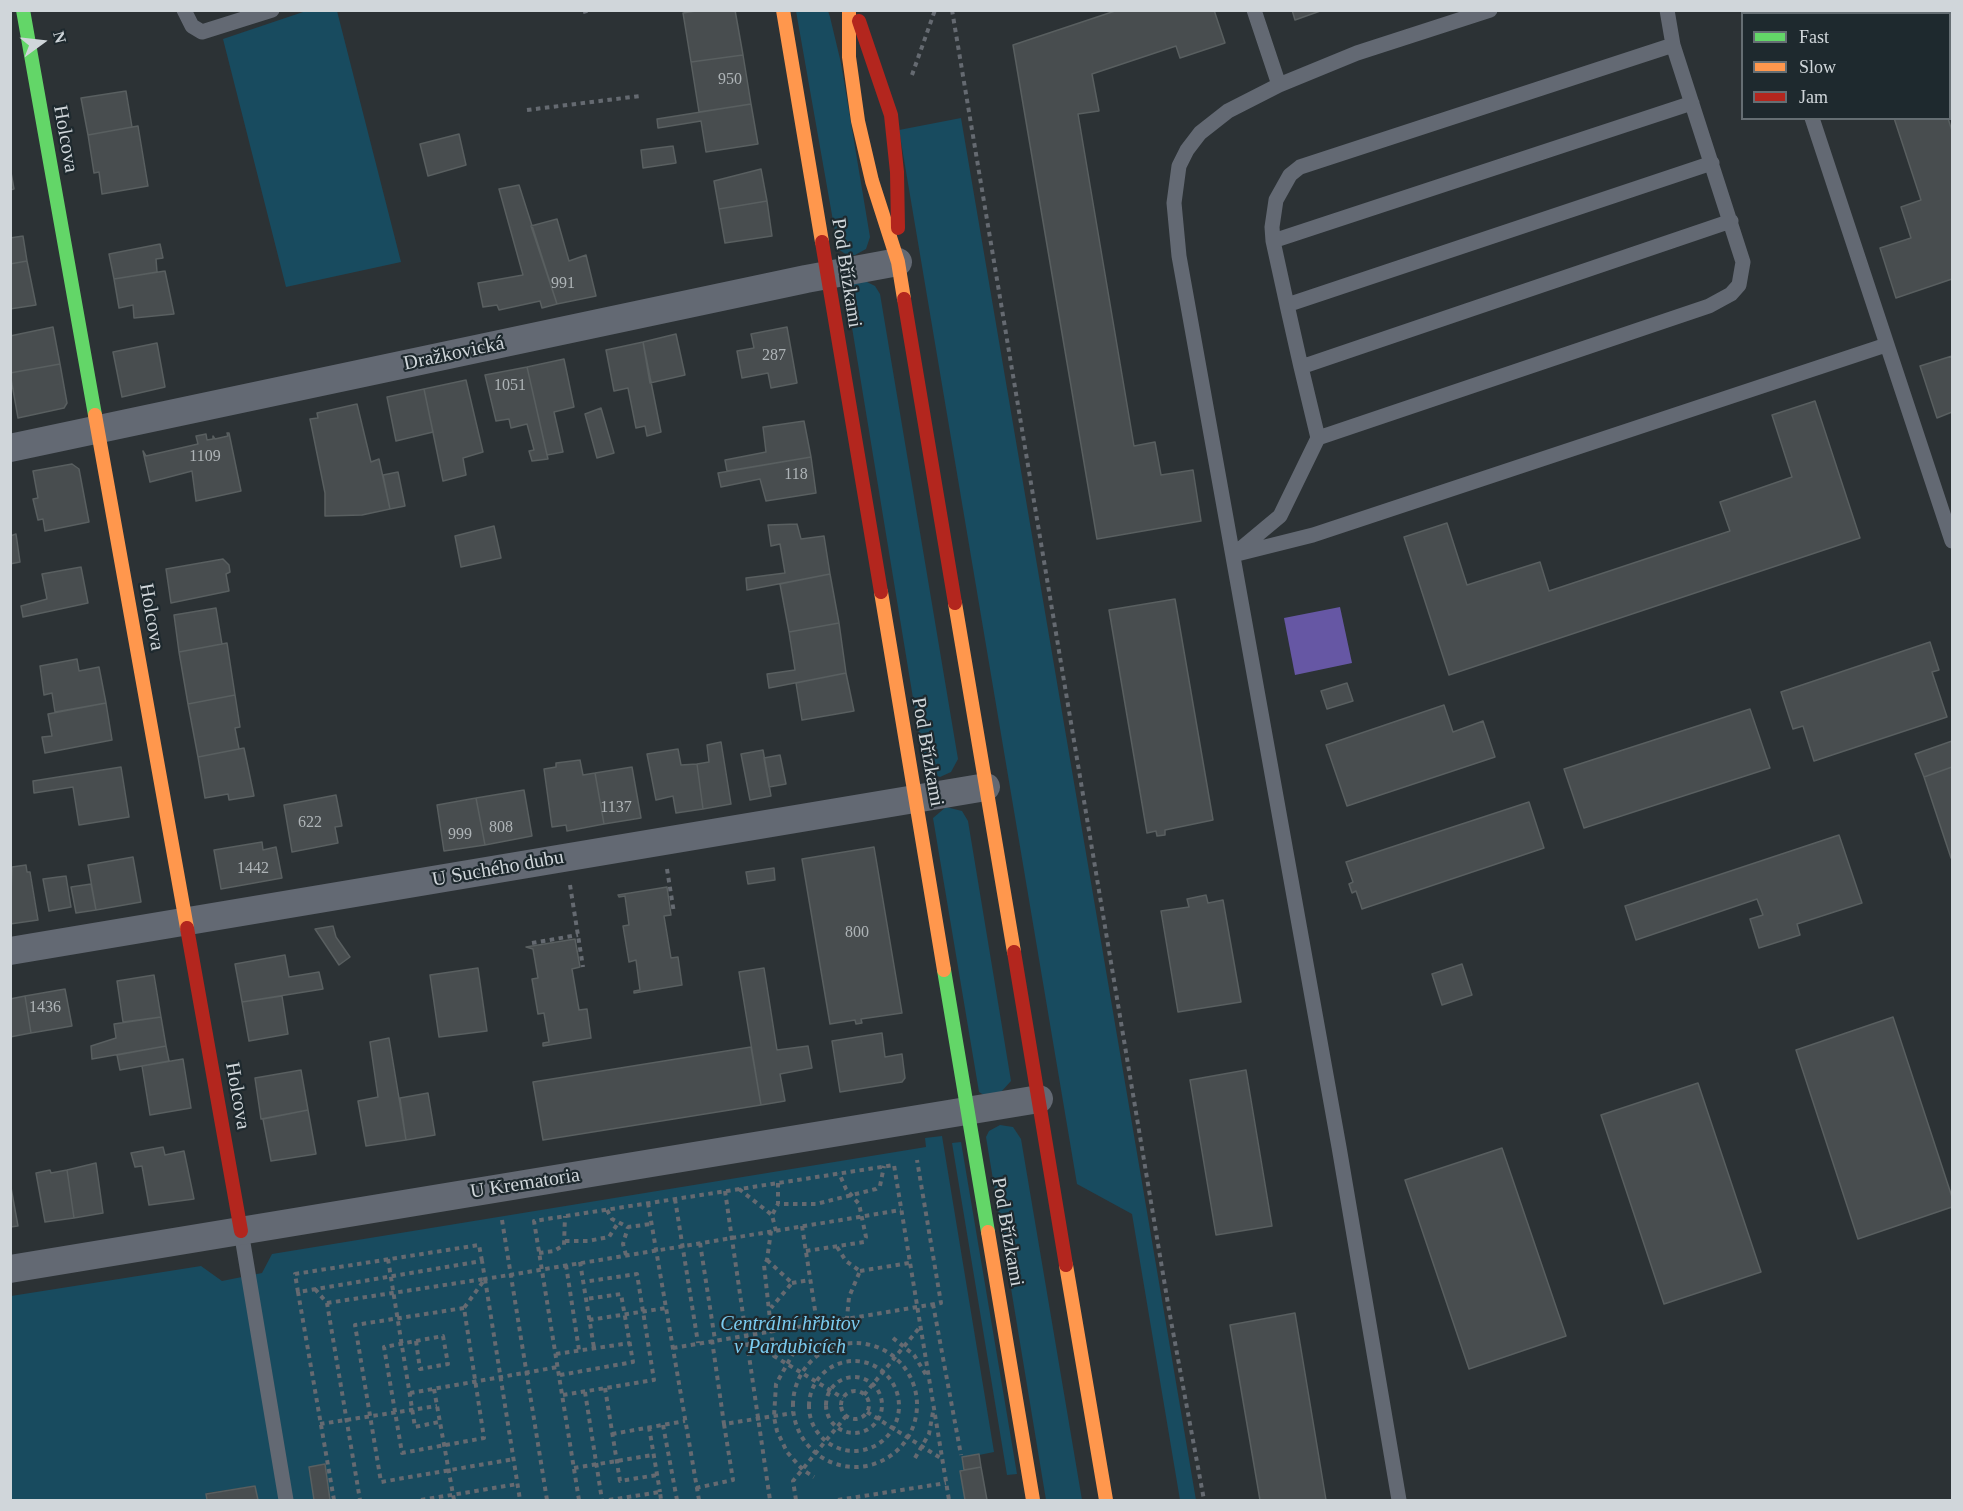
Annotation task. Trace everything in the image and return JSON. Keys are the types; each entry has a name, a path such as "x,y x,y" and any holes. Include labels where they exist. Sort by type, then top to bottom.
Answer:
{"street":[{"name":"Holcova","path":"23,10 241,1231"},
{"name":"Pod Břízkami","path":"783,10 1033,1500"},
{"path":"849,10 849,57 858,121 872,181 898,262 1106,1500"},
{"path":"856,10 893,126 897,172 898,262"},
{"name":"Dražkovická","path":"10,448 827,275 898,262"},
{"name":"U Suchého dubu","path":"10,951 986,786"},
{"name":"U Krematoria","path":"10,1269 1039,1099"}],"lane":[{"path":"184,10 192,26 202,32 272,10"},
{"path":"1254,10 1279,85"},
{"path":"1399,1500 1340,1147 1179,256 1174,203 1179,166 1187,150 1200,133 1228,111 1279,85 1357,54 1490,10"},
{"path":"1317,438 1720,301 1739,285 1743,262 1673,45 1667,10"},
{"path":"1233,555 1280,516 1317,438 1273,241 1272,227 1276,200 1290,175 1300,167 1673,45"},
{"path":"1273,241 1692,102"},
{"path":"1813,120 1953,541"},
{"path":"1287,305 1712,163"},
{"path":"1301,367 1731,221"},
{"path":"1233,555 1313,535 1886,345"},
{"path":"241,1231 286,1500"}],"path":[{"path":"583,12 590,10"},
{"path":"912,76 935,10"},
{"path":"952,10 1169,1310 1204,1500"},
{"path":"527,110 640,96"},
{"path":"663,841 674,914"},
{"path":"566,858 583,967"},
{"path":"532,943 578,935"},
{"path":"673,1348 941,1303 917,1160"},
{"path":"579,1500 534,1221 894,1165 949,1500"},
{"path":"778,1204 816,1204 873,1190 880,1186 884,1166"},
{"path":"806,1251 864,1242 860,1204 846,1190 839,1173"},
{"path":"777,1183 778,1204 772,1215 773,1231 764,1265 774,1356 843,1398"},
{"path":"738,1189 772,1215"},
{"path":"725,1191 770,1500"},
{"path":"675,1199 698,1343"},
{"path":"648,1203 699,1500"},
{"path":"607,1210 618,1223 628,1227 651,1224"},
{"path":"327,1303 901,1210"},
{"path":"539,1253 559,1249 565,1241 565,1216"},
{"path":"502,1220 547,1500"},
{"path":"565,1241 588,1241 609,1237 618,1223"},
{"path":"802,1226 817,1323"},
{"path":"626,1255 623,1244 628,1227"},
{"path":"696,1488 733,1480 700,1243"},
{"path":"334,1500 296,1274 479,1245 520,1500"},
{"path":"837,1247 846,1261 860,1271 909,1263"},
{"path":"388,1259 415,1427 440,1422"},
{"path":"767,1260 792,1283"},
{"path":"298,1292 482,1261"},
{"path":"580,1262 594,1348"},
{"path":"566,1265 579,1350"},
{"path":"847,1318 849,1297 860,1271"},
{"path":"563,1395 654,1380 637,1274 583,1282"},
{"path":"416,1341 420,1369 448,1364 443,1336 416,1341 402,1344 384,1347 402,1453 484,1438 464,1308 485,1279"},
{"path":"770,1309 792,1283 810,1280"},
{"path":"315,1289 327,1303 360,1500"},
{"path":"560,1375 633,1362 621,1294 586,1299"},
{"path":"933,1304 961,1455"},
{"path":"464,1308 355,1325 381,1482 514,1459"},
{"path":"589,1320 666,1308"},
{"path":"864,1395 920,1327"},
{"path":"893,1338 914,1355 930,1382"},
{"path":"556,1354 630,1343"},
{"path":"845,1343 871,1345 895,1357 909,1374 916,1395 916,1417 908,1438 890,1457 866,1467 840,1466 816,1454 801,1437 794,1413 794,1393 802,1372 820,1353 845,1343"},
{"path":"794,1352 776,1384 774,1417 781,1442 803,1470 814,1477"},
{"path":"842,1362 864,1362 883,1372 890,1379 898,1398 899,1408 893,1428 878,1444 857,1451 836,1447 827,1441 814,1426 811,1418 810,1399 816,1382 832,1366 842,1362"},
{"path":"410,1393 558,1367"},
{"path":"854,1377 873,1384 881,1397 878,1419 860,1432 844,1431 838,1427 827,1410 831,1390 840,1380 854,1377"},
{"path":"605,1388 620,1481 657,1475"},
{"path":"434,1389 453,1498"},
{"path":"585,1392 602,1500"},
{"path":"850,1392 864,1395 869,1403 867,1412 855,1419 846,1416 841,1410 843,1398 850,1392"},
{"path":"915,1458 923,1447 932,1420 933,1405"},
{"path":"320,1424 436,1406"},
{"path":"867,1412 942,1459"},
{"path":"724,1424 794,1413"},
{"path":"796,1500 793,1481 846,1416"},
{"path":"612,1434 685,1421"},
{"path":"663,1425 676,1500"},
{"path":"649,1427 661,1500"},
{"path":"574,1468 653,1455"},
{"path":"838,1500 946,1483"},
{"path":"421,1500 453,1498 518,1484"},
{"path":"609,1500 660,1492"}],"green space":[{"path":"309,10 337,11 401,262 286,287 223,39"},
{"path":"796,11 828,11 830,17 841,63 870,237 866,249 855,255 847,255 838,249"},
{"path":"961,118 1196,1500 1180,1500 1132,1214 1077,1184 899,130"},
{"path":"865,281 875,286 880,294 958,759 951,772 940,777 925,771 846,291 854,283"},
{"path":"946,807 962,811 968,821 1011,1081 1001,1092 984,1095 979,1092 933,818"},
{"path":"1000,1125 1013,1127 1021,1139 1082,1500 1046,1500 986,1137 989,1131"},
{"name":"Centrální hřbitov v Pardubicích","path":"942,1136 994,1452 979,1455 987,1500 258,1500 255,1486 206,1493 207,1500 11,1500 11,1296 201,1266 222,1281 262,1273 272,1254 926,1147 925,1138"},
{"path":"961,1142 1017,1474 1007,1475 952,1143"}],"shaded area":[{"path":"1340,607 1352,663 1295,675 1284,618"}],"building":[{"path":"702,10 735,10 743,55 691,62 683,13"},
{"path":"1118,10 1214,10 1225,43 1180,58 1176,46 1092,74 1099,111 1078,114 1134,446 1155,442 1161,475 1193,470 1201,521 1097,539 1013,45"},
{"path":"1292,10 1323,10 1295,20"},
{"path":"1858,10 1912,10 1912,12 1858,12"},
{"path":"743,55 751,104 699,112 691,62"},
{"path":"126,91 132,127 88,135 81,98"},
{"path":"751,104 758,144 706,152 701,121 658,128 657,119"},
{"path":"1895,120 1949,120 1952,131 1952,279 1896,298 1880,248 1911,238 1901,207 1921,200"},
{"path":"138,126 148,186 102,194 99,172 94,173 88,135"},
{"path":"459,134 466,165 428,176 420,144"},
{"path":"673,146 676,163 643,168 641,150"},
{"path":"10,167 14,189 10,190"},
{"path":"761,169 767,201 719,209 714,181"},
{"path":"519,185 557,304 542,308 540,301 499,310 497,305 483,307 478,283 523,275 499,189"},
{"path":"767,201 772,236 725,243 719,209"},
{"path":"557,219 569,261 586,255 596,296 557,304 531,226"},
{"path":"23,236 27,261 10,264 10,238"},
{"path":"160,244 163,258 156,259 157,272 114,279 109,254"},
{"path":"27,261 36,305 10,309 10,264"},
{"path":"165,271 174,314 134,318 133,305 119,308 114,279"},
{"path":"53,327 60,364 10,373 10,336"},
{"path":"787,327 797,383 771,388 768,373 742,378 737,351 754,348 751,334"},
{"path":"676,334 685,375 650,383 643,342"},
{"path":"643,342 661,432 647,436 645,426 636,428 628,388 614,391 606,350"},
{"path":"157,343 165,387 122,397 113,352"},
{"path":"1952,356 1952,412 1937,418 1920,366"},
{"path":"564,359 574,407 554,412 563,452 547,455 527,367"},
{"path":"60,364 67,403 64,408 18,418 10,373"},
{"path":"527,367 548,459 532,461 529,451 534,450 527,424 511,428 509,419 496,421 485,375"},
{"path":"466,380 483,452 463,458 466,475 443,481 424,389"},
{"path":"424,389 433,432 396,441 387,397"},
{"path":"1815,401 1860,538 1449,675 1404,537 1447,523 1467,585 1540,562 1549,591 1730,531 1720,502 1792,477 1772,415"},
{"path":"357,404 371,462 379,459 390,509 362,515 325,516 325,493 310,419 318,418 317,413"},
{"path":"601,408 614,453 597,458 585,414"},
{"path":"804,421 811,457 727,471 725,460 766,452 763,427"},
{"path":"227,433 229,433 241,491 196,501 192,471 150,482 143,451 146,456 198,444 196,436 206,434 207,440 213,439 213,436 215,439 228,436"},
{"path":"811,457 816,493 766,501 760,479 721,487 718,473"},
{"path":"72,464 79,469 89,522 45,531 43,519 38,520 33,499 38,498 33,471"},
{"path":"398,472 405,506 390,509 383,475"},
{"path":"797,524 801,539 824,536 830,574 747,590 746,578 785,573 780,544 771,546 768,525"},
{"path":"494,526 501,558 461,567 455,536"},
{"path":"16,534 20,562 10,564 10,536"},
{"path":"223,559 229,565 230,572 226,574 229,591 171,603 166,569"},
{"path":"81,567 88,603 23,617 21,606 47,599 42,574"},
{"path":"830,574 839,623 789,632 780,584"},
{"path":"1175,599 1213,820 1165,830 1165,835 1157,836 1156,831 1147,833 1109,610"},
{"path":"216,608 222,644 179,652 174,615"},
{"path":"839,623 846,673 769,688 767,674 795,670 789,632"},
{"path":"1930,642 1939,670 1932,672 1947,717 1814,761 1803,726 1793,729 1781,692"},
{"path":"227,643 235,695 188,704 179,652"},
{"path":"77,659 79,671 99,667 106,703 55,712 52,693 44,695 40,666"},
{"path":"846,673 854,711 802,720 796,683"},
{"path":"1347,683 1353,701 1327,709 1321,691"},
{"path":"235,695 240,727 235,728 239,749 198,757 188,704"},
{"path":"106,703 112,740 45,753 42,737 52,736 48,714"},
{"path":"1444,705 1453,732 1483,721 1495,757 1347,806 1326,745"},
{"path":"1750,709 1770,768 1584,828 1564,769"},
{"path":"1952,741 1952,767 1924,777 1915,754"},
{"path":"721,742 731,804 703,809 697,764 709,762 707,745"},
{"path":"244,748 254,796 229,800 228,794 205,798 198,757"},
{"path":"678,749 681,765 697,764 703,809 676,813 673,796 656,800 647,754"},
{"path":"763,750 771,796 750,800 741,754"},
{"path":"780,755 786,784 769,787 764,758"},
{"path":"580,760 583,775 595,773 604,824 567,831 566,825 552,827 544,769 556,767 556,763"},
{"path":"121,767 129,817 79,825 73,787 34,793 33,781"},
{"path":"632,767 641,818 604,824 595,773"},
{"path":"1952,767 1952,858 1951,858 1924,777"},
{"path":"524,790 532,836 485,845 476,798"},
{"path":"336,795 342,826 335,827 338,843 292,852 284,805"},
{"path":"476,798 485,845 444,851 437,805"},
{"path":"1529,802 1544,848 1362,909 1356,891 1352,893 1349,884 1353,882 1346,862"},
{"path":"1839,835 1862,903 1797,924 1800,935 1759,948 1750,919 1763,915 1757,899 1636,940 1625,906"},
{"path":"262,842 263,850 276,847 282,878 221,889 214,850"},
{"path":"874,847 902,1013 861,1019 862,1023 856,1024 855,1020 830,1024 802,859"},
{"path":"133,857 141,902 96,910 88,865"},
{"path":"26,865 27,872 30,872 38,920 10,924 12,867"},
{"path":"774,868 775,880 748,884 746,872"},
{"path":"66,876 71,907 49,911 43,879"},
{"path":"91,884 96,910 76,913 71,887"},
{"path":"667,887 671,915 664,916 671,958 678,957 682,985 634,993 640,990 636,960 629,962 623,926 629,925 625,896 619,897 618,895"},
{"path":"1206,895 1208,903 1223,900 1241,1002 1178,1012 1161,911 1189,907 1187,899"},
{"path":"333,926 336,937 350,957 339,965 315,929"},
{"path":"575,939 580,967 572,969 579,1010 587,1009 591,1038 543,1046 543,1043 549,1042 544,1013 538,1014 532,979 538,978 533,949 526,947"},
{"path":"285,955 289,977 319,972 323,989 242,1002 235,964"},
{"path":"1462,964 1472,995 1442,1005 1432,974"},
{"path":"478,968 487,1031 439,1037 430,975"},
{"path":"764,968 777,1050 808,1046 812,1068 780,1074 785,1101 761,1105 739,972"},
{"path":"154,975 161,1017 123,1022 117,981"},
{"path":"65,989 72,1026 31,1033 25,996"},
{"path":"25,996 31,1033 10,1037 10,999"},
{"path":"282,996 288,1034 249,1041 242,1002"},
{"path":"161,1017 166,1046 92,1059 91,1046 116,1038 114,1024"},
{"path":"1893,1017 1952,1197 1952,1207 1858,1239 1796,1050"},
{"path":"882,1033 885,1057 902,1054 905,1078 902,1082 840,1092 832,1041"},
{"path":"389,1038 406,1140 366,1146 358,1101 378,1097 370,1042"},
{"path":"166,1046 169,1061 120,1070 117,1055"},
{"path":"751,1047 761,1105 543,1140 533,1082"},
{"path":"183,1059 191,1108 150,1115 142,1066"},
{"path":"301,1070 308,1110 261,1119 255,1078"},
{"path":"1246,1070 1272,1226 1216,1235 1190,1080"},
{"path":"1698,1083 1761,1272 1664,1304 1601,1115"},
{"path":"428,1093 435,1135 406,1140 400,1098"},
{"path":"308,1110 316,1154 271,1161 263,1119"},
{"path":"163,1147 165,1155 184,1151 194,1199 149,1205 142,1166 135,1167 131,1153"},
{"path":"1502,1148 1566,1336 1469,1369 1405,1180"},
{"path":"96,1163 103,1213 74,1218 67,1170"},
{"path":"50,1170 51,1173 67,1170 74,1218 45,1222 36,1173"},
{"path":"10,1182 18,1226 10,1227"},
{"path":"1295,1313 1326,1500 1260,1500 1230,1325"},
{"path":"979,1454 981,1467 964,1470 962,1457"},
{"path":"325,1464 330,1500 314,1500 309,1467"},
{"path":"981,1467 987,1500 965,1500 960,1471"},
{"path":"255,1486 258,1500 207,1500 206,1494"}],"traffic: fast":[{"path":"23,10 95,415"},
{"path":"944,970 988,1232"}],"traffic: slow":[{"path":"783,10 822,242"},
{"path":"849,10 849,57 858,121 872,181 898,262 904,299"},
{"path":"95,415 187,928"},
{"path":"881,592 944,970"},
{"path":"955,603 1014,952"},
{"path":"988,1232 1033,1500"},
{"path":"1066,1265 1106,1500"}],"traffic: jam":[{"path":"859,21 891,115 897,172 898,228"},
{"path":"822,242 881,592"},
{"path":"904,299 955,603"},
{"path":"187,928 241,1231"},
{"path":"1014,952 1066,1265"}]}
